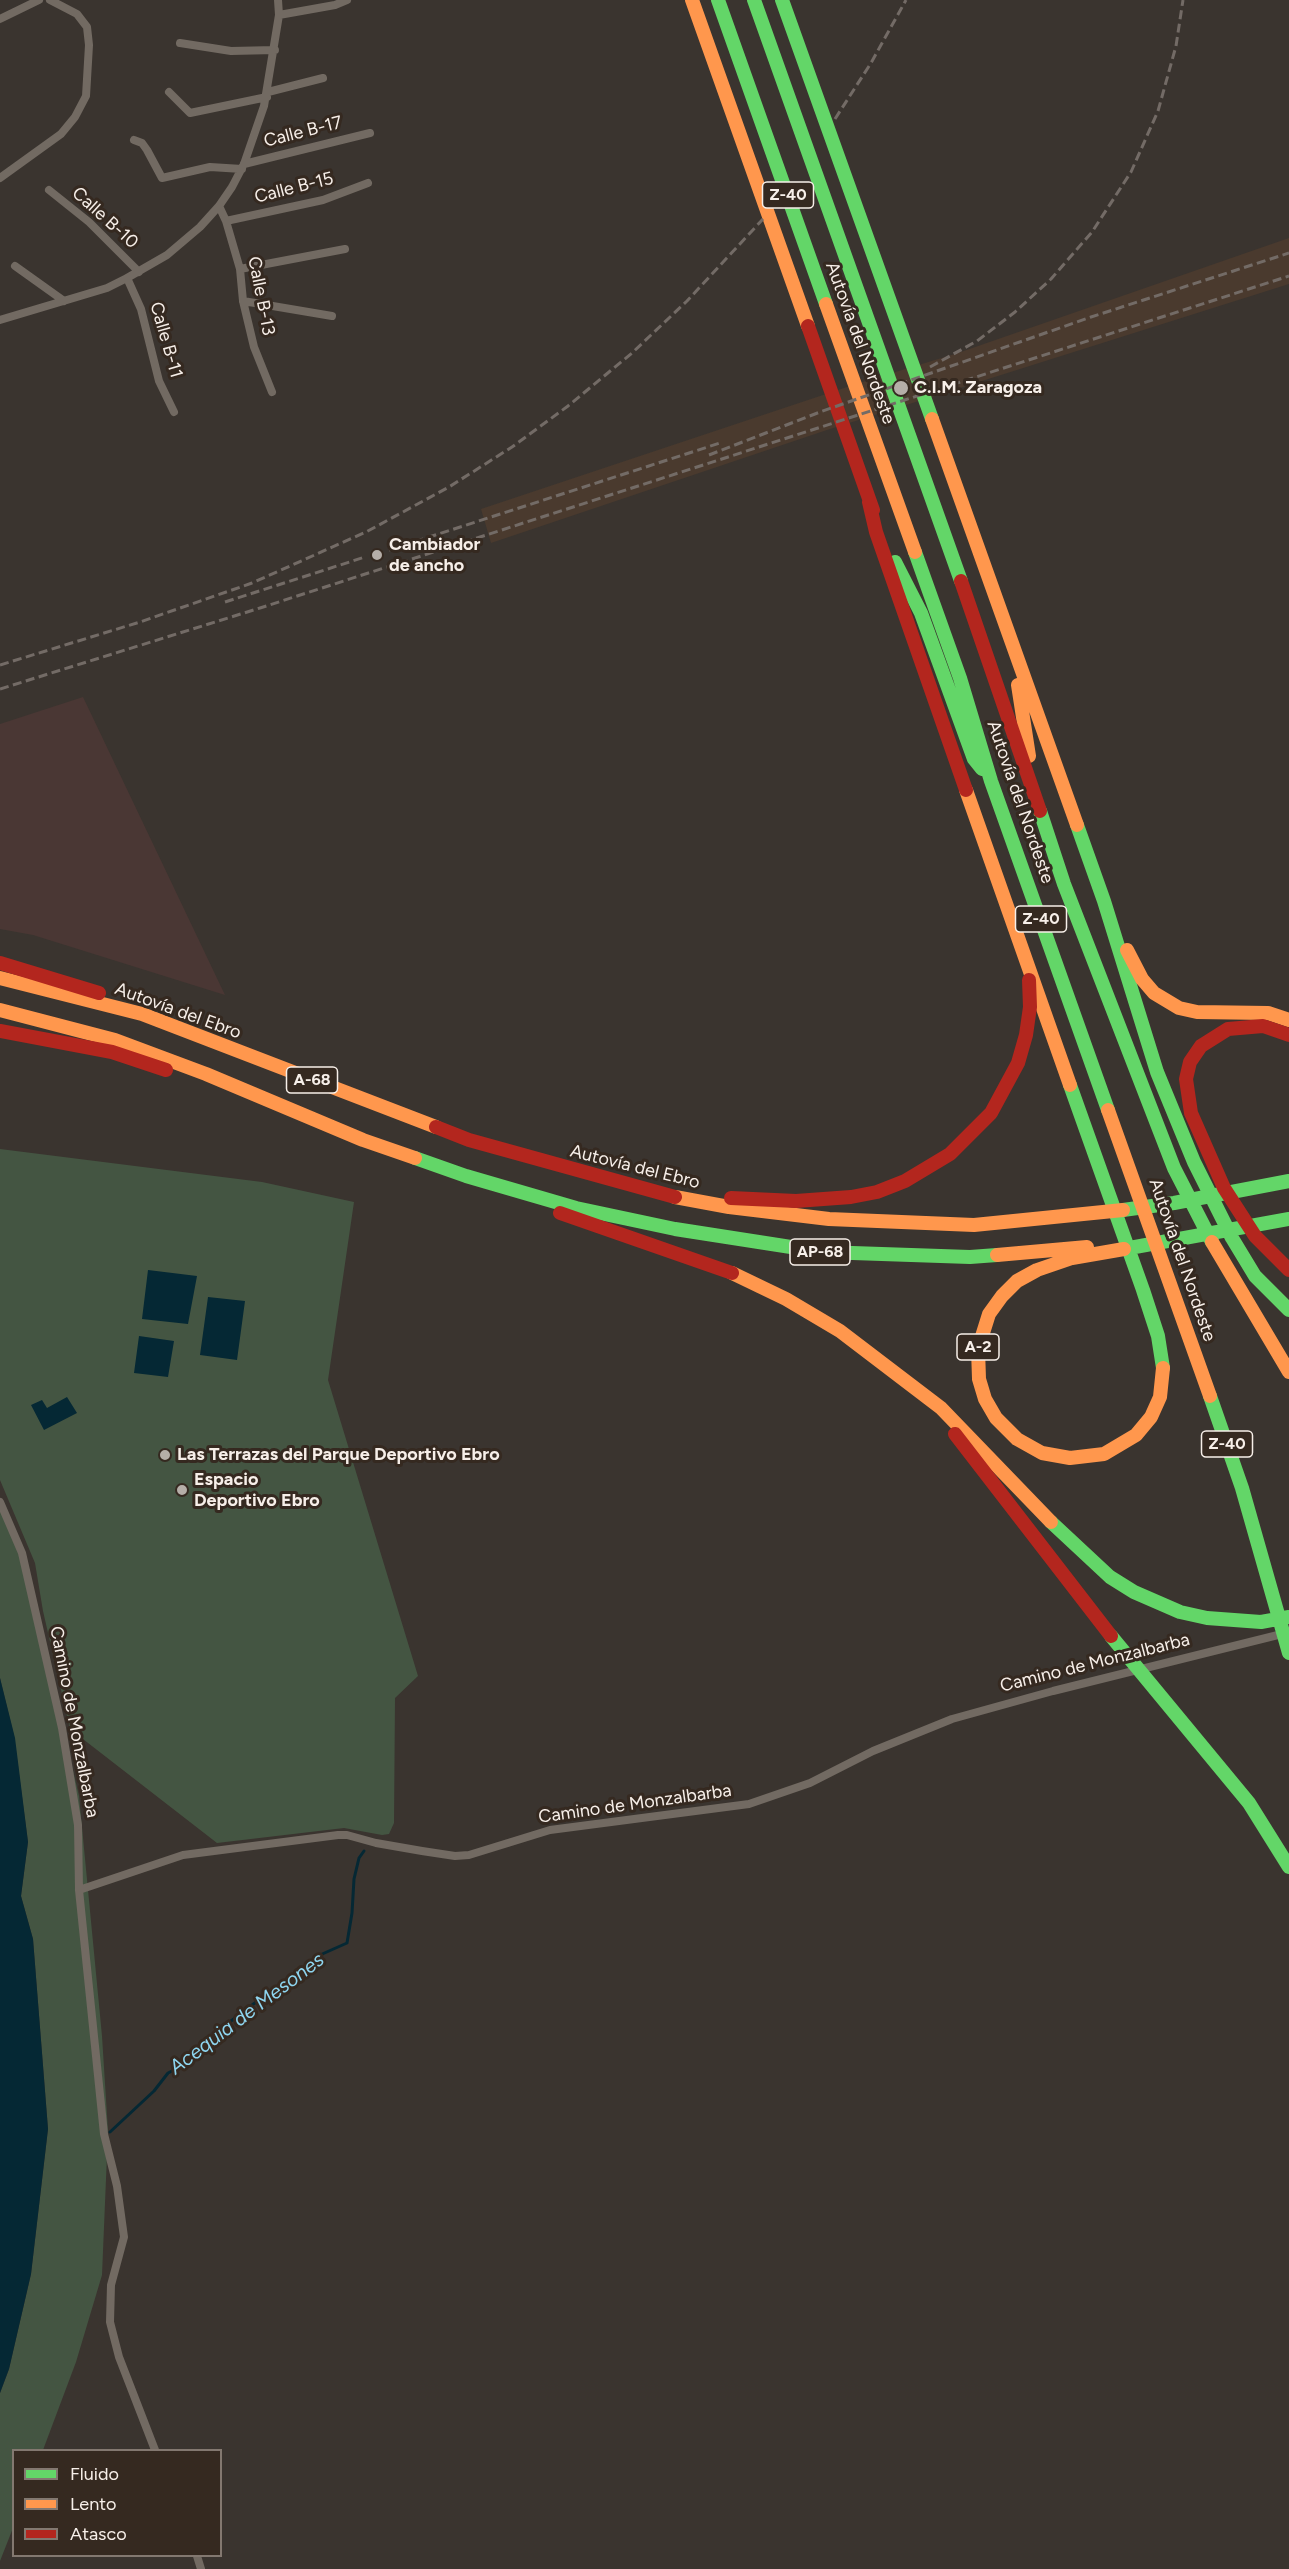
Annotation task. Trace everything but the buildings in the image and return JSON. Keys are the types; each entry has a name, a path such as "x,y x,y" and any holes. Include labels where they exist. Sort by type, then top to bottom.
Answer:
{"highway":[{"path":"692,0 869,502 921,614 974,759 991,781"},
{"name":"Autovía del Nordeste","path":"718,0 960,678 991,781 1242,1488 1288,1644"},
{"name":"Autovía del Nordeste","path":"754,0 1032,783 1064,884 1174,1168 1225,1267 1289,1372"},
{"path":"784,0 1104,901 1157,1072 1194,1162 1248,1265 1266,1288 1289,1310"},
{"path":"624,1184 738,1198 825,1200 877,1192 905,1181 928,1168 950,1154 969,1137 990,1113 1010,1081 1018,1063 1026,1035 1030,1007 1027,962 876,532 869,502"},
{"path":"1001,616 1019,687 1032,783"},
{"path":"1104,901 1142,979 1154,993 1166,1002 1197,1012 1258,1012 1289,1020"},
{"name":"A-2","path":"1027,962 1101,1175 1143,1290 1161,1350 1164,1374 1157,1406 1140,1431 1104,1454 1080,1458 1060,1457 1042,1453 1009,1433 996,1418 985,1399 978,1379 977,1359 980,1336 989,1314 1017,1281 1037,1270 1072,1258 1168,1243 1289,1219"},
{"path":"0,963 75,984 122,1002 142,1014"},
{"name":"Autovía del Ebro","path":"0,978 142,1014 469,1140 667,1196 729,1208 829,1219 974,1226 1104,1213 1174,1203 1286,1180"},
{"name":"A-68","path":"0,1010 115,1040 206,1074 363,1140"},
{"path":"1289,1035 1263,1026 1239,1026 1217,1034 1194,1054 1186,1079 1188,1100 1211,1162 1237,1209 1268,1249 1289,1270"},
{"path":"0,1031 112,1052 295,1112"},
{"path":"363,1140 464,1182 673,1251 748,1280 786,1299 840,1331 934,1402 965,1431 1072,1545 1118,1582 1159,1605 1198,1616 1261,1622 1289,1617"},
{"name":"AP-68","path":"363,1140 466,1176 576,1208 675,1229 823,1252 970,1257 1146,1242 1289,1219"},
{"path":"906,1381 965,1445 1079,1598 1249,1803 1289,1867"}],"street":[{"path":"0,20 39,0"},
{"path":"0,178 61,134 75,117 86,96 89,45 87,27 76,14 50,0"},
{"path":"0,320 107,288 139,272 167,255 200,227 219,206 252,146 267,94 279,15 278,0"},
{"path":"279,15 334,5 347,0"},
{"path":"180,43 231,51 274,50"},
{"path":"169,92 190,113 323,78"},
{"name":"Calle B-17","path":"134,140 142,142 162,178 210,167 243,166 370,133"},
{"name":"Calle B-15","path":"226,221 323,200 368,183"},
{"name":"Calle B-10","path":"49,190 89,222 139,272"},
{"name":"Calle B-13","path":"219,206 226,221 240,268 243,301 254,347 272,392"},
{"path":"240,268 345,249"},
{"path":"15,266 64,301"},
{"name":"Calle B-11","path":"127,278 141,309 159,381 174,412"},
{"path":"243,301 332,316"},
{"name":"Camino de Monzalbarba","path":"0,1502 21,1553 62,1728 78,1825 80,1890 183,1855 338,1835 422,1851 455,1856 469,1855 550,1830 749,1804 810,1783 873,1751 952,1719 1163,1663 1288,1644"},
{"path":"80,1890 104,2134 117,2186 124,2237 111,2285 110,2322 119,2357 154,2449"}],"shaded area":[{"name":"C.I.M. Zaragoza","path":"1289,238 1289,284 827,430 491,543 481,509 856,384 958,353"},
{"path":"83,697 225,995 33,935 0,929 0,724"}],"green space":[{"name":"Espacio Deportivo Ebro","path":"0,1149 262,1182 354,1202 328,1380 418,1676 395,1698 394,1823 389,1834 382,1835 344,1828 217,1843 70,1729 43,1611 35,1563 0,1480"},
{"path":"0,1502 22,1553 79,1796 102,2036 108,2131 102,2275 76,2362 43,2449 12,2449 12,2531 0,2561 0,2393 9,2369 31,2274 48,2129 33,1939 21,1896 28,1842 14,1736 0,1678"}],"water":[{"path":"148,1270 197,1276 188,1324 142,1319"},
{"path":"208,1297 245,1301 237,1360 200,1355"},
{"path":"139,1336 174,1341 168,1377 134,1373"},
{"path":"67,1397 77,1413 44,1430 31,1405 42,1400 47,1408"},
{"path":"0,1678 15,1738 28,1842 21,1896 33,1939 48,2129 31,2274 9,2369 0,2393"}],"waterway":[{"name":"Acequia de Mesones","path":"110,2132 154,2091 168,2073 206,2048 231,2021 272,1990 297,1975 320,1955 347,1943 354,1879 359,1858 364,1851"}],"railway":[{"path":"835,119 871,63 906,0"},
{"path":"930,367 977,341 1015,312 1051,279 1092,232 1131,172 1158,111 1176,46 1183,0"},
{"path":"0,665 140,622 252,583 366,532 449,487 512,447 568,406 632,353 687,301 763,219"},
{"path":"709,455 820,412 1091,317 1289,253"},
{"path":"0,689 260,608 1289,276"},
{"path":"389,550 720,443"},
{"path":"225,602 365,557"}],"traffic: fast":[{"path":"718,0 826,304"},
{"path":"754,0 961,581"},
{"path":"782,0 932,419"},
{"path":"915,552 960,678 991,781 1108,1110"},
{"path":"895,562 921,613 974,759 982,769"},
{"path":"1040,811 1064,884 1174,1168 1212,1242"},
{"path":"1077,825 1104,901 1157,1072 1194,1162 1232,1238 1255,1276 1289,1310"},
{"path":"1070,1085 1143,1290 1158,1336 1163,1368"},
{"path":"415,1158 466,1176 576,1208 675,1229 823,1252 970,1257 997,1255"},
{"path":"1123,1210 1174,1203 1289,1181"},
{"path":"1124,1249 1289,1219"},
{"path":"1210,1396 1242,1488 1289,1653"},
{"path":"1051,1522 1110,1577 1134,1592 1180,1612 1207,1618 1261,1622 1289,1617"},
{"path":"1111,1636 1249,1803 1289,1867"}],"traffic: slow":[{"path":"692,0 808,326"},
{"path":"826,304 915,552"},
{"path":"932,419 1077,825"},
{"path":"1018,685 1029,756"},
{"path":"966,790 1070,1085"},
{"path":"1127,950 1142,979 1154,993 1179,1008 1197,1012 1268,1013 1289,1020"},
{"path":"0,978 142,1014 436,1127"},
{"path":"0,1010 115,1040 206,1074 363,1140 415,1158"},
{"path":"1108,1110 1210,1396"},
{"path":"675,1197 729,1207 829,1219 974,1225 1123,1210"},
{"path":"1212,1242 1289,1372"},
{"path":"997,1255 1087,1247"},
{"path":"1124,1249 1072,1258 1037,1270 1017,1281 1002,1296 989,1314 978,1349 979,1379 985,1399 996,1418 1017,1439 1042,1453 1070,1458 1104,1454 1136,1435 1151,1417 1160,1397 1163,1368"},
{"path":"732,1273 786,1299 840,1331 941,1408 1051,1522"}],"traffic: jam":[{"path":"808,326 873,510"},
{"path":"869,502 876,532 966,790"},
{"path":"961,581 1040,811"},
{"path":"0,963 99,993"},
{"path":"731,1198 796,1201 851,1197 877,1192 905,1181 950,1154 991,1113 1018,1063 1026,1035 1030,1007 1029,980"},
{"path":"1289,1035 1263,1026 1228,1029 1201,1046 1190,1062 1186,1079 1191,1113 1224,1188 1255,1236 1289,1270"},
{"path":"0,1031 112,1052 166,1070"},
{"path":"436,1127 469,1140 675,1197"},
{"path":"560,1213 732,1273"},
{"path":"955,1434 1111,1636"}],"place":[{"name":"C.I.M. Zaragoza","path":"901,388"},
{"name":"Cambiador de ancho","path":"377,555"},
{"name":"Las Terrazas del Parque Deportivo Ebro","path":"165,1455"},
{"name":"Espacio Deportivo Ebro","path":"182,1490"}]}
